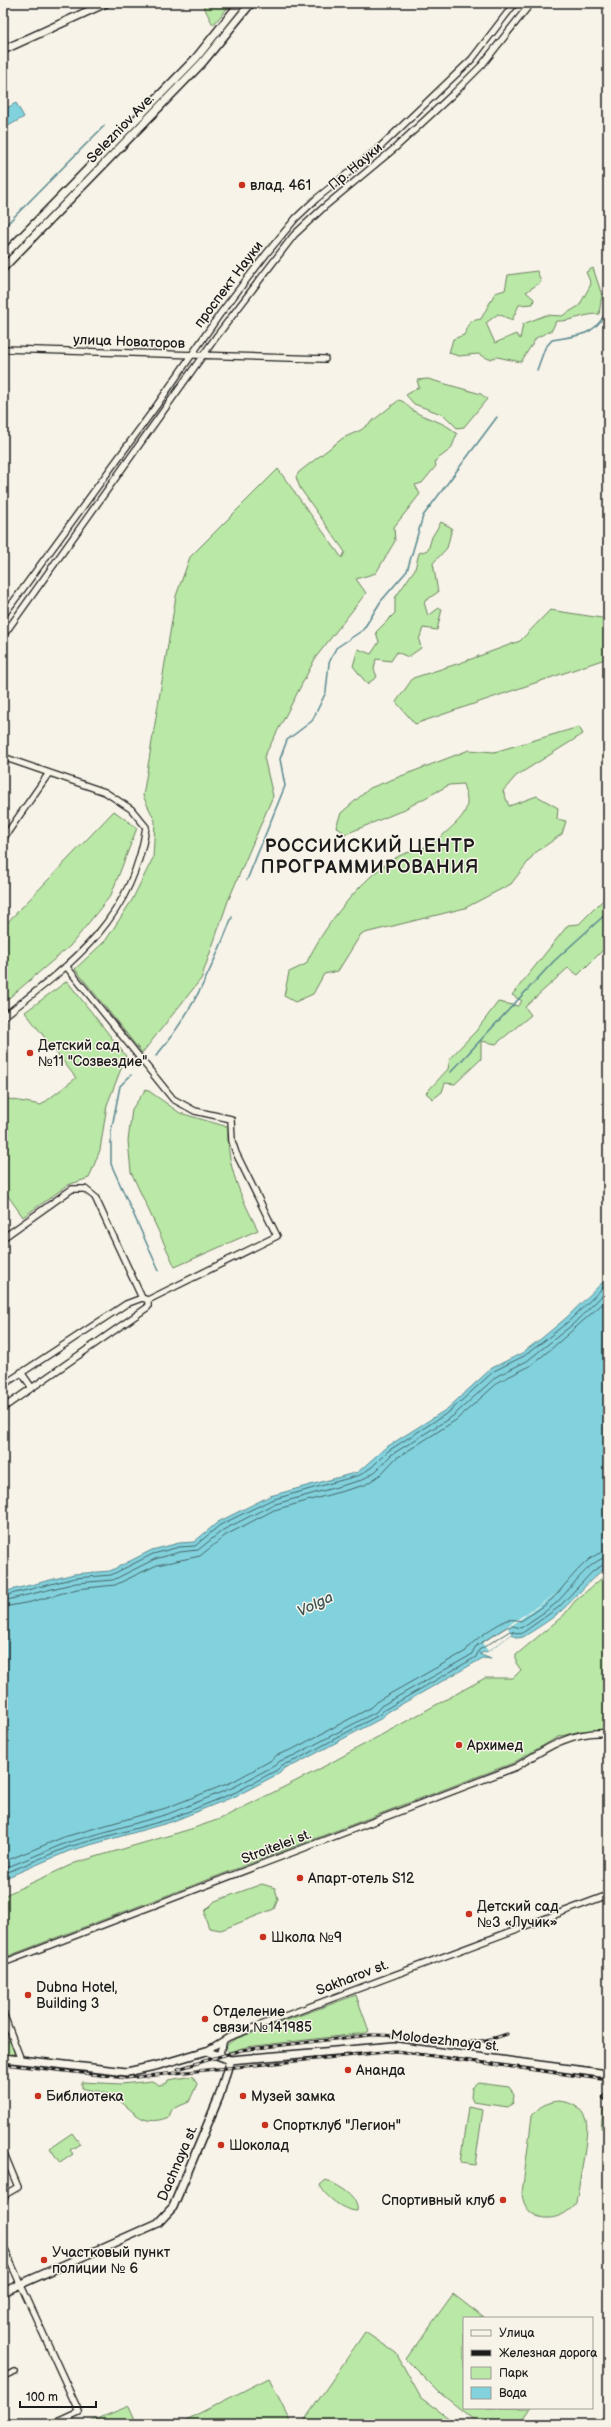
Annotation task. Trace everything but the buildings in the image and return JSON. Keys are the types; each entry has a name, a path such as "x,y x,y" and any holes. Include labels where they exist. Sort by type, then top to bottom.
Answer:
{"main road":[{"path":"3,50 106,3"},
{"name":"Selezniov Ave.","path":"3,256 196,58 240,3"},
{"name":"Selezniov Ave.","path":"3,268 202,63 251,3"},
{"name":"Molodezhnaya st.","path":"230,2060 394,2046 608,2074"},
{"path":"206,2051 230,2060"},
{"name":"Sakharov st.","path":"3,2058 104,2071 138,2071 206,2051"},
{"name":"Dachnaya st.","path":"3,2292 158,2223 165,2218 173,2207 201,2141 227,2077 230,2060"}],"street":[{"name":"проспект Науки","path":"3,616 157,405 191,355 262,259 296,218 361,163 472,59 514,3"},
{"name":"Пр. Науки","path":"204,355 294,235 367,170 395,148 482,65 531,3"},
{"path":"361,163 367,170"},
{"name":"улица Новаторов","path":"3,349 325,359"},
{"path":"3,636 204,355"},
{"path":"3,757 105,792 131,809 146,828 142,855 128,890 102,929 66,966 3,1017"},
{"path":"3,839 49,773"},
{"path":"3,1385 126,1304 145,1299 277,1236 236,1153 232,1141 230,1119 195,1111 173,1099 66,966"},
{"path":"3,1238 72,1189 85,1189 95,1197 148,1307 3,1408"},
{"path":"21,1372 32,1388"},
{"name":"Stroitelei st.","path":"3,1963 516,1767 560,1740 578,1735 608,1733"},
{"name":"Sakharov st.","path":"206,2051 224,2040 608,1896"},
{"path":"3,2013 21,2060"},
{"path":"222,2056 220,2052 224,2040"},
{"path":"3,2151 18,2187 6,2194 3,2202"},
{"path":"3,2246 79,2412 53,2424"},
{"path":"3,2377 15,2372"}],"green space":[{"path":"202,3 232,3 213,25"},
{"path":"593,268 602,295 599,314 556,321 552,330 536,338 521,362 497,357 489,359 478,354 459,356 449,353 453,339 464,335 471,321 481,319 495,293 505,290 508,275 537,271 541,282 526,292 534,299 533,304 519,305 512,320 498,314 486,323 495,343 516,334 520,339 523,324 546,315 562,316 579,306 591,284 586,272"},
{"path":"428,379 481,394 487,399 464,427 457,428 444,415 414,404 406,395 419,387 417,380"},
{"path":"399,400 405,403 416,413 452,429 457,434 451,449 435,461 436,466 422,483 415,485 420,494 394,527 395,541 376,573 356,579 366,593 316,657 264,757 273,796 228,901 201,979 142,1053 75,969 106,940 132,900 153,858 155,821 143,796 176,596 190,557 278,469 342,558 345,552 300,488 296,477 299,472 343,438 361,430"},
{"path":"441,522 452,528 447,548 433,563 438,592 424,602 428,616 439,608 442,609 437,630 423,628 419,640 421,648 408,657 397,652 391,661 376,659 374,669 377,677 367,684 353,666 358,649 371,654 379,642 376,632 395,613 395,598 415,569 419,553 428,550 432,537"},
{"path":"550,610 608,619 608,658 415,724 396,702 413,678 463,662 520,641"},
{"path":"579,727 583,734 516,776 503,791 509,806 537,796 558,808 557,819 566,821 562,834 535,853 511,884 465,908 361,934 338,971 324,974 313,994 295,1002 284,996 289,972 306,964 323,934 345,903 385,865 403,854 427,846 443,835 462,816 467,806 467,798 463,784 449,785 401,811 346,834 336,827 341,813 370,788 469,750 494,752"},
{"path":"114,811 137,828 111,895 70,946 3,1003 3,927"},
{"path":"608,895 608,945 578,975 568,968 525,1007 531,1015 496,1044 481,1041 481,1059 455,1084 445,1083 442,1092 433,1099 426,1093 448,1069 450,1058 476,1031 498,1002 518,1006 522,1001 512,995 568,925 579,924"},
{"path":"67,981 126,1056 107,1105 100,1150 89,1178 68,1185 23,1217 3,1189 3,1098 41,1105 76,1078 25,1012"},
{"path":"146,1089 180,1113 228,1127 229,1155 232,1168 246,1205 258,1230 175,1267 131,1172 128,1141 132,1109"},
{"path":"608,1573 608,1731 580,1731 558,1737 513,1763 3,1958 3,1896 75,1863 220,1819 314,1772 485,1678 513,1678 521,1670 516,1663 516,1655 564,1615 575,1601"},
{"path":"262,1884 275,1888 278,1899 274,1909 221,1930 209,1928 205,1917 205,1911 215,1901"},
{"path":"356,1995 369,2031 366,2033 246,2047 229,2052 225,2046 235,2039"},
{"path":"3,2033 6,2042 10,2041 15,2052 11,2055 3,2054"},
{"path":"193,2076 197,2084 189,2102 172,2109 169,2117 159,2120 144,2119 109,2094 82,2088 82,2082 121,2084 152,2081 159,2085 167,2083 168,2080"},
{"path":"478,2083 509,2087 514,2094 513,2103 508,2107 473,2102 471,2097 472,2088"},
{"path":"558,2101 572,2104 584,2115 587,2126 585,2147 576,2203 561,2215 552,2218 544,2218 536,2216 529,2211 524,2203 522,2193 532,2116 543,2106"},
{"path":"468,2107 483,2110 475,2165 460,2163"},
{"path":"603,2110 608,2111 607,2129 601,2128"},
{"path":"72,2133 80,2144 70,2150 73,2154 60,2163 50,2148"},
{"path":"326,2180 341,2188 351,2196 357,2206 357,2211 346,2209 341,2206 322,2190 320,2185"},
{"path":"453,2294 483,2317 463,2317 463,2409 529,2409 519,2424 479,2424 440,2393 406,2359"},
{"path":"365,2332 396,2353 421,2398 457,2424 302,2424"},
{"path":"269,2378 292,2424 178,2424"},
{"path":"129,2406 137,2424 86,2423 90,2422"}],"water":[{"path":"16,103 24,117 3,129 3,110"},
{"name":"Volga","path":"608,1277 608,1566 561,1611 547,1622 523,1637 518,1638 512,1634 488,1651 479,1654 491,1659 483,1658 386,1713 382,1718 296,1764 284,1768 280,1773 238,1795 171,1822 69,1851 3,1879 3,1592 74,1574 110,1571 152,1550 179,1543 194,1542 218,1522 270,1496 358,1472 385,1448 447,1409 492,1368 522,1353 542,1338 566,1318"}],"pier":[{"path":"560,1591 508,1628 512,1634 488,1651 482,1643"}],"waterway":[{"path":"3,228 104,126"},
{"path":"608,220 608,261"},
{"path":"537,370 545,348 552,340 579,335 592,330 598,325 608,308"},
{"path":"247,880 285,786 280,759 287,740 312,721 326,692 329,663 336,648 363,630 381,601 407,571 423,516 497,417"},
{"path":"451,1072 554,961 608,912"},
{"path":"156,1056 169,1040 191,1007 217,955 232,917"},
{"path":"131,1075 120,1086 111,1132 111,1164 159,1271"}],"railway":[{"path":"178,2069 241,2050 370,2035 389,2035 454,2043 488,2040 507,2034"},
{"path":"3,2064 126,2078 396,2051 608,2080"}],"place":[{"name":"влад. 461","path":"242,185"},
{"name":"Детский сад №11 \"Созвездие\"","path":"30,1053"},
{"name":"Архимед","path":"459,1745"},
{"name":"Апарт-отель S12","path":"300,1878"},
{"name":"Детский сад №3 «Лучик»","path":"469,1914"},
{"name":"Школа №9","path":"263,1937"},
{"name":"Dubna Hotel, Building 3","path":"28,1995"},
{"name":"Отделение связи №141985","path":"205,2019"},
{"name":"Ананда","path":"348,2070"},
{"name":"Библиотека","path":"38,2096"},
{"name":"Музей замка","path":"243,2096"},
{"name":"Спортклуб \"Легион\"","path":"265,2125"},
{"name":"Шоколад","path":"221,2145"},
{"name":"Спортивный клуб","path":"503,2200"},
{"name":"Участковый пункт полиции № 6","path":"44,2260"}],"district":[{"name":"РОССИЙСКИЙ ЦЕНТР ПРОГРАММИРОВАНИЯ","path":"370,856"}]}
